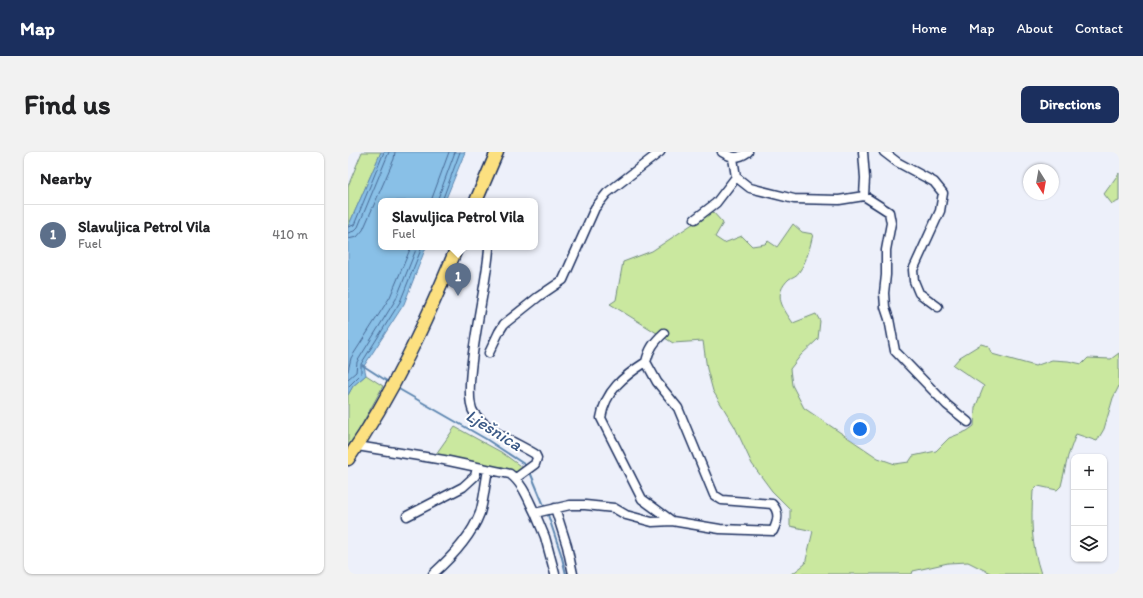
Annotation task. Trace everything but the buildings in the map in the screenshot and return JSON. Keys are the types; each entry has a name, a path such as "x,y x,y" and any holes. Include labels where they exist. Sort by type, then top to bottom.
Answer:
{"main road":[{"path":"477,198 497,152"},
{"path":"348,460 400,372 421,330 456,250"}],"street":[{"path":"489,353 498,332 504,324 538,297 563,280 594,208 607,193 660,152"},
{"path":"722,152 733,158 742,157 748,152"},
{"path":"863,152 865,178 864,196"},
{"path":"884,152 897,162 934,182 942,193 940,212 913,270 914,281 919,293 938,307"},
{"path":"733,158 736,177 750,188 794,199 839,200 864,196 889,212 891,223 886,250 884,293 885,307 889,319 895,351 947,405 968,422"},
{"path":"695,219 716,204 736,177"},
{"path":"489,250 471,363 471,397 473,412 496,432 535,454 537,458 535,464 516,478"},
{"path":"538,513 553,508 570,505 599,506 614,508 626,515 652,522 672,521 703,527 773,531 778,523 778,516 776,509 772,504 722,500 714,496 678,408 656,382 646,362 648,353 654,343 664,333"},
{"path":"646,362 628,373 610,392 602,408 601,418 642,499 672,521"},
{"path":"357,446 444,460 510,474 516,478 538,513 556,574"},
{"path":"407,516 463,487 475,476 477,468"},
{"path":"433,574 458,548 475,522 480,511 488,470"},
{"path":"553,508 567,546 573,574"}],"green space":[{"path":"362,152 381,152 348,227 348,186"},
{"path":"1119,173 1119,201 1112,204 1104,194"},
{"path":"712,211 723,223 715,237 724,243 742,236 752,246 765,244 768,241 777,247 793,224 802,232 813,234 808,254 802,268 784,285 780,296 783,307 793,323 816,314 820,321 818,339 801,355 790,369 792,385 804,408 878,458 895,464 909,462 913,456 936,451 949,438 967,431 974,426 975,408 984,386 953,365 960,357 981,344 988,346 992,354 1035,366 1052,360 1082,364 1088,358 1111,359 1119,353 1119,386 1113,398 1104,429 1097,441 1076,434 1068,456 1061,486 1057,490 1038,486 1033,491 1032,533 1035,553 1041,574 992,574 968,562 948,563 913,571 912,574 792,574 805,564 813,531 790,526 790,509 772,491 752,464 735,427 713,391 707,369 703,341 673,343 610,304 616,300 623,262 652,251"},
{"path":"366,375 383,386 348,450 348,395 353,386"},
{"path":"455,427 501,452 523,468 517,472 503,467 488,466 436,454"}],"water":[{"path":"381,152 465,152 446,198 378,198 378,250 425,250 404,304 364,366 366,375 353,386 348,395 348,227"}],"waterway":[{"name":"Lješnica","path":"362,365 390,383"},
{"name":"Lješnica","path":"397,388 486,439 527,466"},
{"name":"Lješnica","path":"530,472 545,508"},
{"name":"Lješnica","path":"547,512 566,574"}],"place":[{"name":"Slavuljica Petrol Vila","path":"458,296"}]}
